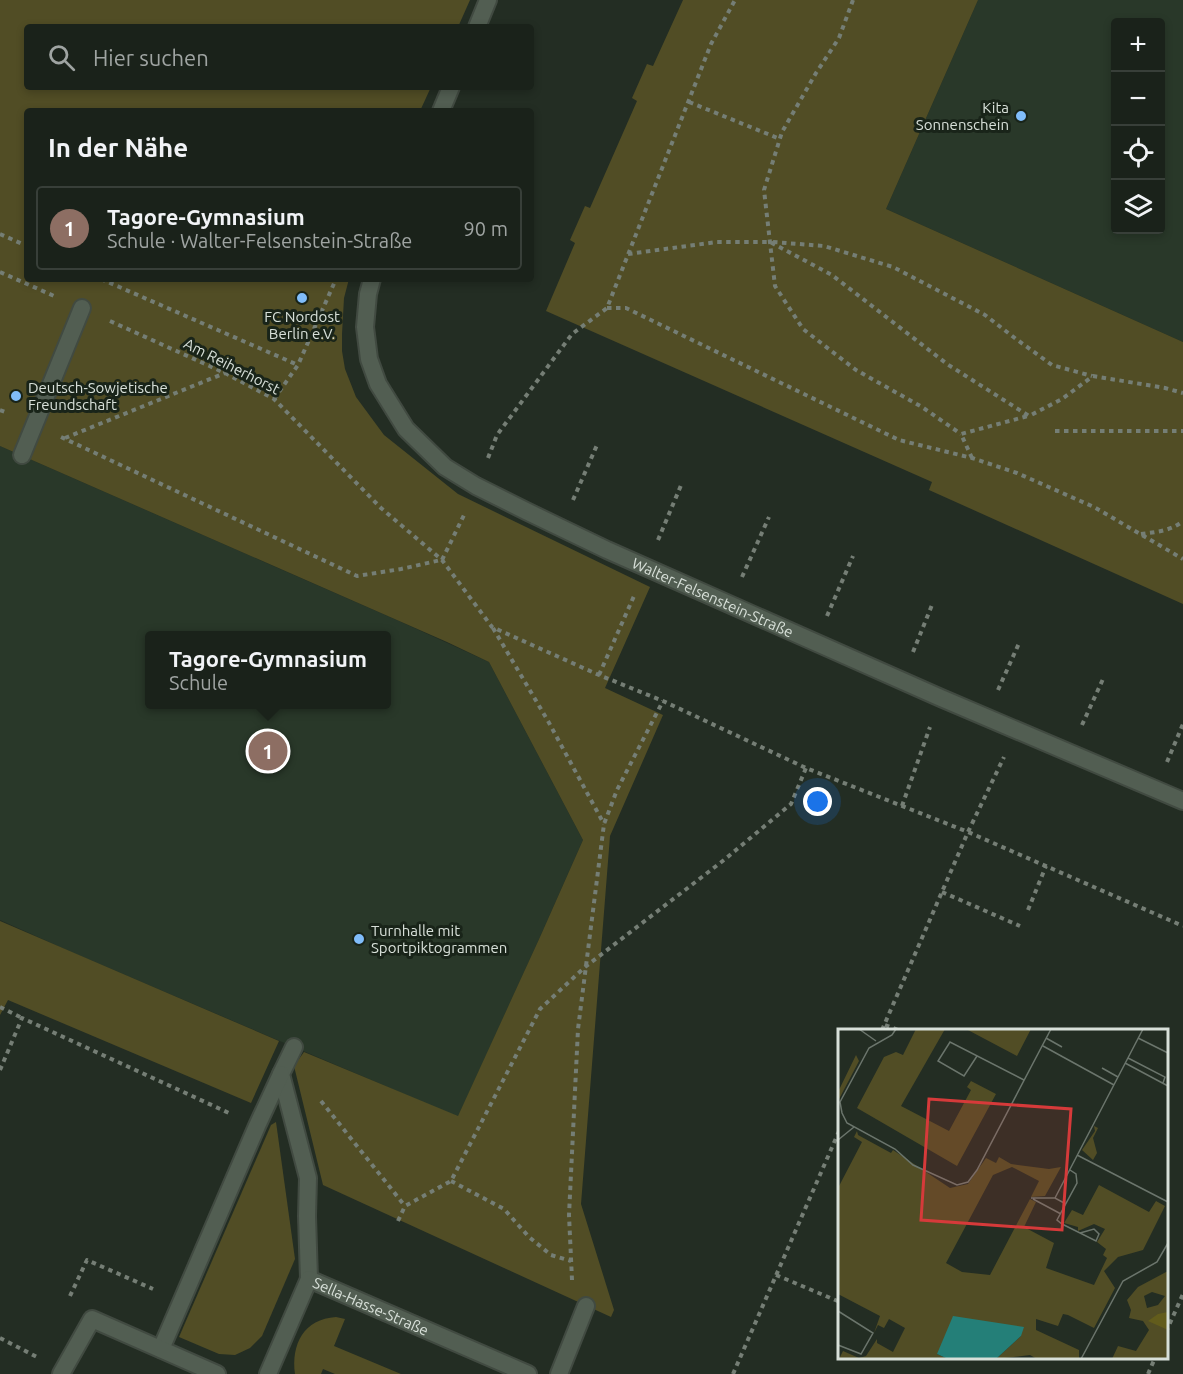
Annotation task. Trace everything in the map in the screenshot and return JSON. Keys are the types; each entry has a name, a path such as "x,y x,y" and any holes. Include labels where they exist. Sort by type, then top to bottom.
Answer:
{"street":[{"path":"478,24 488,0"},
{"path":"442,108 450,90"},
{"name":"Walter-Felsenstein-Straße","path":"371,282 365,327 369,359 378,384 406,429 446,467 476,486 560,528 901,681 1183,801"},
{"path":"22,455 82,308"},
{"path":"161,1349 257,1126 294,1047"},
{"path":"281,1074 308,1178 309,1279"},
{"name":"Sella-Hasse-Straße","path":"268,1374 309,1279 528,1374"},
{"path":"559,1374 586,1306"},
{"path":"62,1373 92,1319 217,1374"}],"path":[{"path":"34,426 357,576 442,560 468,507 497,435 572,334 607,308 711,44 735,0"},
{"path":"853,0 839,38 782,132 764,190 775,286 804,329 856,370 922,407 961,434 972,458"},
{"path":"688,102 780,139"},
{"path":"0,234 24,245"},
{"path":"628,254 717,242 770,242 824,246 893,267 985,315 1052,365 1093,376 1183,393"},
{"path":"770,242 832,274 946,364 1029,416"},
{"name":"Am Reiherhorst","path":"0,272 225,373 274,399 381,508 442,560 492,627 548,721 604,824"},
{"path":"108,282 298,365"},
{"path":"274,399 298,365 335,282"},
{"path":"607,308 626,308 899,440 972,458 1017,473 1094,507 1183,559"},
{"path":"64,439 225,373"},
{"path":"961,434 1029,416 1062,399 1093,376"},
{"path":"1056,431 1183,431"},
{"path":"560,528 597,446"},
{"path":"599,675 682,483"},
{"path":"731,604 769,517"},
{"path":"1141,534 1162,532 1183,521"},
{"path":"815,642 853,556"},
{"path":"901,681 932,605"},
{"path":"492,627 806,768 968,832 1183,926"},
{"path":"986,717 1020,641"},
{"path":"1070,753 1103,679"},
{"path":"902,806 941,698"},
{"path":"572,1290 569,1215 578,1029 604,824 617,790 663,702"},
{"path":"1155,789 1183,724"},
{"path":"882,1029 968,832 1017,730"},
{"path":"398,1221 405,1206 451,1182 540,1009 585,967 724,860 791,804 806,768"},
{"path":"1028,910 1046,866"},
{"path":"942,892 1020,926"},
{"path":"0,1007 257,1126"},
{"path":"0,1070 22,1018"},
{"path":"885,1024 896,1029"},
{"path":"281,1074 316,1095 405,1206"},
{"path":"734,1374 838,1133"},
{"path":"834,1140 838,1142"},
{"path":"451,1182 504,1209 529,1237 551,1255 571,1261"},
{"path":"776,1275 838,1301"},
{"path":"1168,1330 1183,1294"},
{"path":"0,1338 62,1373"},
{"path":"1148,1374 1155,1359"}],"shaded area":[{"path":"0,0 470,0 459,24 24,24 24,90 430,90 421,108 24,108 24,282 348,282 344,298 342,334 345,369 356,397 384,435 458,494 650,587 605,688 663,715 610,836 581,1204 614,1310 611,1317 323,1185 294,1066 304,1052 458,1116 583,840 489,662 0,446"},
{"path":"683,0 978,0 886,209 1183,342 1183,604 929,490 932,482 546,311 575,243 570,240 585,206 590,208 637,101 632,98 647,64 653,66"},
{"name":"Kita Sonnenschein","path":"978,0 1183,0 1183,342 886,209"},
{"path":"0,446 489,662 583,840 458,1117 0,920"},
{"path":"0,921 279,1041 251,1103 8,1000 0,1015"},
{"path":"276,1122 295,1259 262,1336 250,1348 235,1355 219,1354 179,1337 271,1125"},
{"path":"336,1317 345,1319 334,1346 401,1374 335,1374 323,1369 321,1374 295,1374 295,1353 302,1335 316,1323"}],"place":[{"name":"Kita Sonnenschein","path":"1021,116"},
{"name":"FC Nordost Berlin e.V.","path":"302,298"},
{"name":"Deutsch-Sowjetische Freundschaft","path":"16,396"},
{"name":"Tagore-Gymnasium","path":"268,751"},
{"name":"Turnhalle mit Sportpiktogrammen","path":"359,939"}]}
